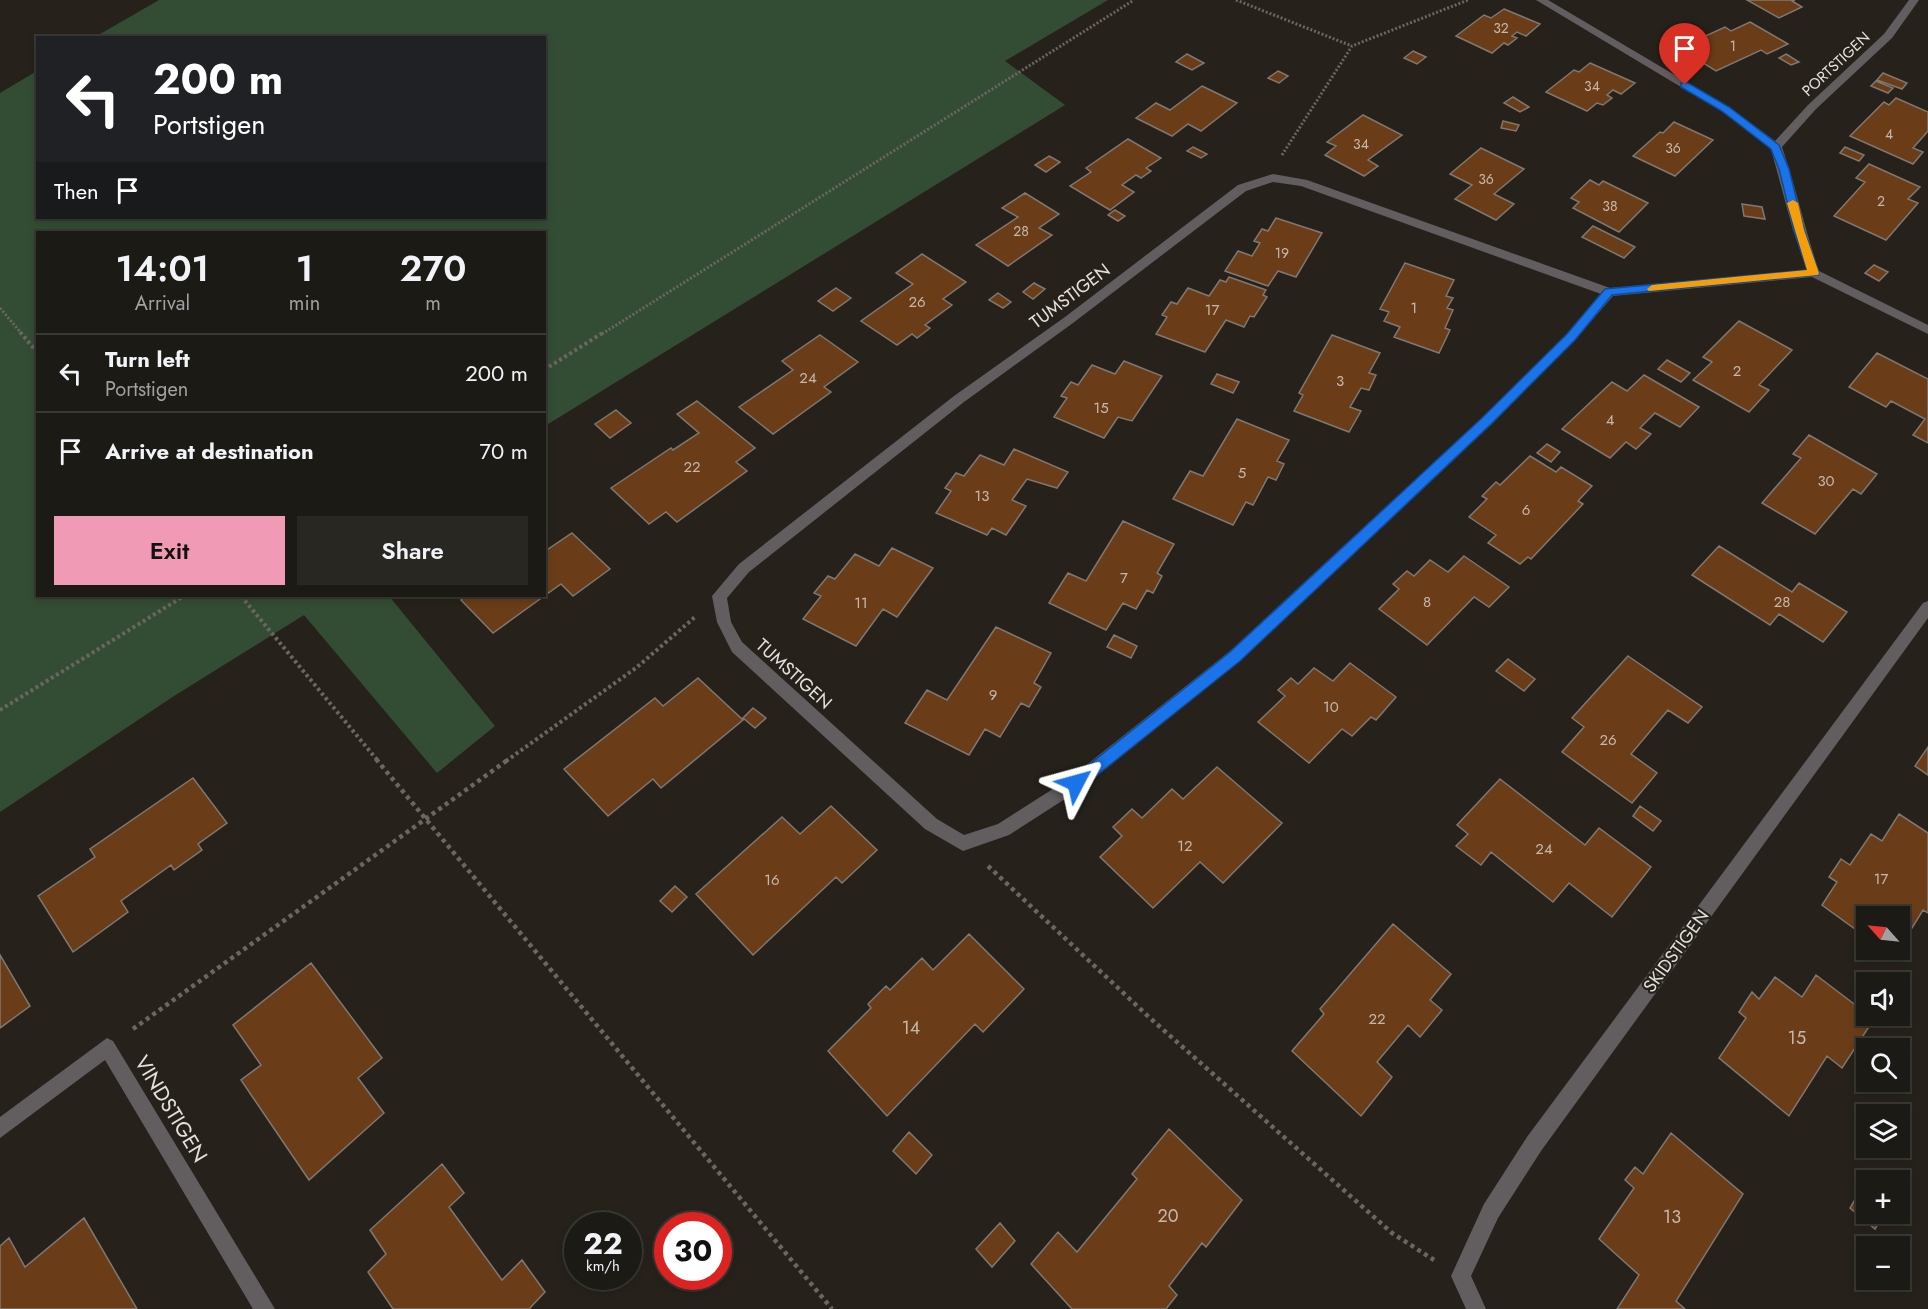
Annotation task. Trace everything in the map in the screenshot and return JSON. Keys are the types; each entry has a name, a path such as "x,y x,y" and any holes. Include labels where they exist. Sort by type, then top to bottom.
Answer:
{"street":[{"path":"1541,0 1725,109 1776,147 1784,169 1799,230 1814,273 1928,330"},
{"name":"PORTSTIGEN","path":"1776,147 1812,107 1888,36 1914,0"},
{"name":"TUMSTIGEN","path":"963,843 931,824 737,647 724,622 719,596 744,568 959,399 1069,320 1242,188 1273,178 1303,183 1609,292 1814,273"},
{"path":"963,843 1003,830 1076,783 1235,656 1487,421 1571,337 1609,292"},
{"name":"SKIDSTIGEN","path":"1461,1276 1491,1211 1534,1144 1928,607"},
{"path":"0,1129 108,1047"},
{"name":"VINDSTIGEN","path":"108,1047 265,1309"},
{"path":"1461,1276 1476,1309"}],"path":[{"path":"546,369 1134,0"},
{"path":"1236,0 1352,46"},
{"path":"1273,178 1285,148 1352,46 1468,0"},
{"path":"0,308 36,351"},
{"path":"108,1047 636,668 719,596"},
{"path":"0,710 182,597"},
{"path":"242,597 832,1309"},
{"path":"963,843 1150,1018 1392,1233 1461,1276"}],"green space":[{"path":"159,0 1108,0 1005,61 1065,105 546,425 546,231 36,231 36,597 390,597 495,726 437,773 304,615 174,696 0,812 0,93 36,72 36,219 546,219 546,36 97,36"}],"building":[{"path":"1747,0 1795,0 1792,1 1802,7 1779,18"},
{"path":"1504,9 1540,24 1526,36 1517,32 1512,36 1517,38 1508,45 1504,43 1492,53 1456,36 1484,15 1491,18"},
{"path":"1750,22 1788,44 1767,54 1761,50 1716,71 1679,48 1725,27 1731,31"},
{"path":"1413,51 1426,57 1417,64 1404,58"},
{"path":"1187,54 1204,63 1192,70 1176,62"},
{"path":"1786,54 1799,62 1791,65 1779,58"},
{"path":"1590,63 1635,83 1621,94 1613,90 1607,95 1612,98 1603,105 1597,103 1587,111 1546,92 1574,70 1579,72"},
{"path":"1278,71 1288,76 1279,83 1268,78"},
{"path":"1883,73 1907,83 1902,89 1877,80"},
{"path":"1876,81 1893,88 1888,93 1871,86"},
{"path":"1202,86 1237,103 1201,131 1188,124 1172,136 1136,118 1156,103 1170,110"},
{"path":"1513,97 1529,107 1520,112 1504,103"},
{"path":"1896,98 1928,112 1928,131 1913,148 1923,152 1913,164 1850,136 1884,102 1889,105"},
{"path":"1363,115 1402,135 1368,160 1378,166 1364,176 1325,155 1336,146 1327,142"},
{"path":"1503,121 1519,125 1516,131 1501,128"},
{"path":"1674,122 1713,140 1675,176 1633,156"},
{"path":"1128,139 1161,158 1146,168 1151,171 1141,178 1136,175 1122,185 1134,192 1110,210 1070,186 1091,172 1086,168"},
{"path":"1193,147 1207,154 1201,158 1187,151"},
{"path":"1845,147 1864,155 1859,161 1840,153"},
{"path":"1481,148 1524,169 1494,194 1514,204 1496,220 1455,199 1472,185 1450,174"},
{"path":"1049,156 1060,162 1046,172 1035,165"},
{"path":"1869,164 1920,187 1908,199 1918,203 1886,240 1834,216 1865,182 1856,178"},
{"path":"1590,180 1599,185 1603,181 1648,203 1619,232 1573,208 1579,202 1571,198"},
{"path":"1025,193 1059,214 1039,228 1052,235 1008,266 976,245 1018,217 1002,208"},
{"path":"1742,204 1762,207 1765,219 1744,216"},
{"path":"1115,210 1125,216 1118,221 1108,215"},
{"path":"1276,218 1322,233 1296,277 1278,271 1268,286 1225,271 1238,251 1252,256 1260,243 1254,241 1262,229 1268,231"},
{"path":"1593,226 1635,247 1624,258 1582,237"},
{"path":"922,254 966,282 943,299 952,305 925,325 930,328 917,338 912,334 897,345 861,321 913,284 896,273"},
{"path":"1405,263 1454,280 1446,296 1453,298 1447,308 1453,310 1445,328 1450,330 1439,353 1394,337 1400,327 1384,321 1389,312 1380,309"},
{"path":"1874,265 1888,272 1879,281 1865,273"},
{"path":"1229,277 1266,290 1263,295 1267,297 1254,317 1250,316 1244,327 1226,320 1205,352 1156,334 1167,317 1162,315 1171,302 1177,304 1188,288 1209,296 1220,280 1226,282"},
{"path":"1034,283 1045,289 1033,299 1023,292"},
{"path":"836,288 851,298 833,311 818,301"},
{"path":"998,293 1011,302 1003,308 989,300"},
{"path":"1739,321 1792,350 1759,385 1769,390 1749,412 1693,380 1712,362 1703,357"},
{"path":"820,335 858,362 824,387 831,392 773,434 739,407 793,370 782,361"},
{"path":"1332,335 1380,353 1369,373 1376,375 1369,390 1361,388 1350,407 1361,411 1349,432 1294,411 1303,395 1299,393"},
{"path":"1877,353 1928,379 1928,443 1913,435 1925,419 1891,401 1886,407 1849,387"},
{"path":"1667,360 1690,373 1681,382 1658,369"},
{"path":"1124,361 1162,376 1132,421 1118,417 1104,438 1054,417 1067,398 1061,396 1071,382 1078,385 1092,365 1115,374"},
{"path":"1217,374 1239,382 1233,393 1211,384"},
{"path":"1644,375 1699,407 1680,427 1655,413 1640,428 1651,434 1636,449 1626,442 1610,458 1562,429 1612,382 1627,391"},
{"path":"697,401 755,448 736,462 747,471 677,522 666,512 649,524 611,488 671,448 673,450 699,433 677,414"},
{"path":"616,410 631,423 610,438 595,424"},
{"path":"1237,419 1289,440 1277,461 1284,464 1276,480 1268,477 1253,505 1246,502 1233,525 1173,499 1190,471 1203,476"},
{"path":"1809,435 1877,474 1861,494 1853,489 1815,534 1762,503 1801,458 1793,454"},
{"path":"1547,444 1560,452 1551,462 1537,453"},
{"path":"1014,449 1068,472 1057,488 1027,479 1012,500 1026,506 1006,535 992,528 987,535 936,513 951,491 945,488 956,473 964,476 980,455 1004,465"},
{"path":"1530,456 1556,472 1561,467 1592,486 1578,501 1583,504 1531,559 1528,557 1520,564 1488,543 1496,535 1469,517 1487,499 1482,496 1496,482 1500,485"},
{"path":"1123,521 1174,544 1157,573 1162,576 1153,593 1147,590 1136,609 1123,603 1106,630 1049,603 1068,573 1086,581"},
{"path":"572,533 610,569 573,596 561,584 546,595 546,551"},
{"path":"1719,546 1792,592 1799,583 1847,612 1823,642 1779,614 1770,625 1692,575"},
{"path":"892,548 933,568 897,617 883,609 856,646 803,619 821,596 814,593 828,576 835,579 855,554 879,566"},
{"path":"1464,556 1509,587 1489,607 1474,597 1427,645 1379,609 1399,589 1393,584 1407,571 1414,576 1430,560 1448,572"},
{"path":"464,597 543,597 493,633 461,600"},
{"path":"996,627 1051,653 1034,683 1041,687 1029,707 1021,703 1000,737 985,729 969,755 905,723 927,690 947,700"},
{"path":"1114,635 1137,646 1131,658 1107,647"},
{"path":"1628,656 1702,707 1688,723 1668,710 1631,754 1657,773 1632,803 1562,752 1584,727 1572,718"},
{"path":"1508,659 1535,679 1524,691 1496,671"},
{"path":"1350,663 1396,697 1376,720 1371,717 1352,736 1342,729 1309,763 1258,722 1285,696 1278,690 1291,678 1298,684 1314,668 1333,681"},
{"path":"698,678 743,720 661,788 653,779 608,816 564,769 655,698 663,706"},
{"path":"753,708 766,718 755,728 743,718"},
{"path":"1928,747 1928,775 1915,766"},
{"path":"1217,767 1282,823 1223,883 1200,862 1153,908 1100,857 1122,836 1113,827 1132,809 1142,818 1172,789 1183,799"},
{"path":"193,778 227,823 198,844 202,850 174,870 171,865 121,901 128,912 73,952 38,896 95,857 90,849"},
{"path":"1500,779 1585,845 1599,828 1651,867 1612,917 1569,883 1553,902 1491,852 1481,865 1456,846 1468,834 1457,825"},
{"path":"831,806 877,850 842,883 836,877 753,955 696,894 782,817 800,834"},
{"path":"1640,806 1661,821 1653,831 1633,816"},
{"path":"1899,814 1928,833 1928,913 1923,910 1910,931 1910,906 1856,906 1856,930 1822,905 1837,882 1829,877 1841,859 1850,865 1871,834 1882,841"},
{"path":"675,886 687,897 672,912 660,901"},
{"path":"1393,924 1451,974 1430,1000 1442,1010 1420,1037 1408,1025 1377,1062 1392,1077 1361,1116 1292,1051 1324,1014 1320,1009"},
{"path":"969,934 1024,989 983,1032 975,1024 887,1116 828,1051 871,1008 868,1004 886,986 890,990 922,958 933,970"},
{"path":"0,955 30,1006 0,1028"},
{"path":"311,963 382,1058 358,1078 384,1113 309,1180 241,1080 261,1065 233,1025"},
{"path":"1816,975 1856,1005 1856,1026 1869,1026 1862,1038 1856,1038 1856,1047 1842,1068 1827,1056 1789,1116 1719,1058 1746,1018 1739,1012 1752,992 1759,999 1775,977 1802,997"},
{"path":"1169,1129 1242,1200 1206,1247 1202,1243 1169,1286 1177,1295 1166,1309 1072,1309 1031,1264 1058,1232 1077,1252 1137,1179 1132,1174"},
{"path":"909,1132 932,1155 916,1174 893,1151"},
{"path":"1671,1133 1743,1194 1676,1301 1685,1309 1617,1309 1639,1275 1599,1239 1634,1188 1625,1180 1635,1167 1643,1174"},
{"path":"442,1164 464,1193 449,1207 502,1280 522,1260 545,1292 529,1309 393,1309 368,1272 386,1254 370,1230"},
{"path":"1856,1198 1856,1213 1850,1208"},
{"path":"84,1218 137,1309 0,1309 0,1246 9,1238 25,1267"},
{"path":"1000,1223 1015,1241 992,1267 976,1249"}],"slow traffic":[{"path":"1652,289 1814,273 1799,230 1793,203"}],"route":[{"path":"1076,783 1235,656 1487,421 1571,337 1609,292 1814,273 1799,230 1784,169 1776,147 1725,109 1685,85"}]}
